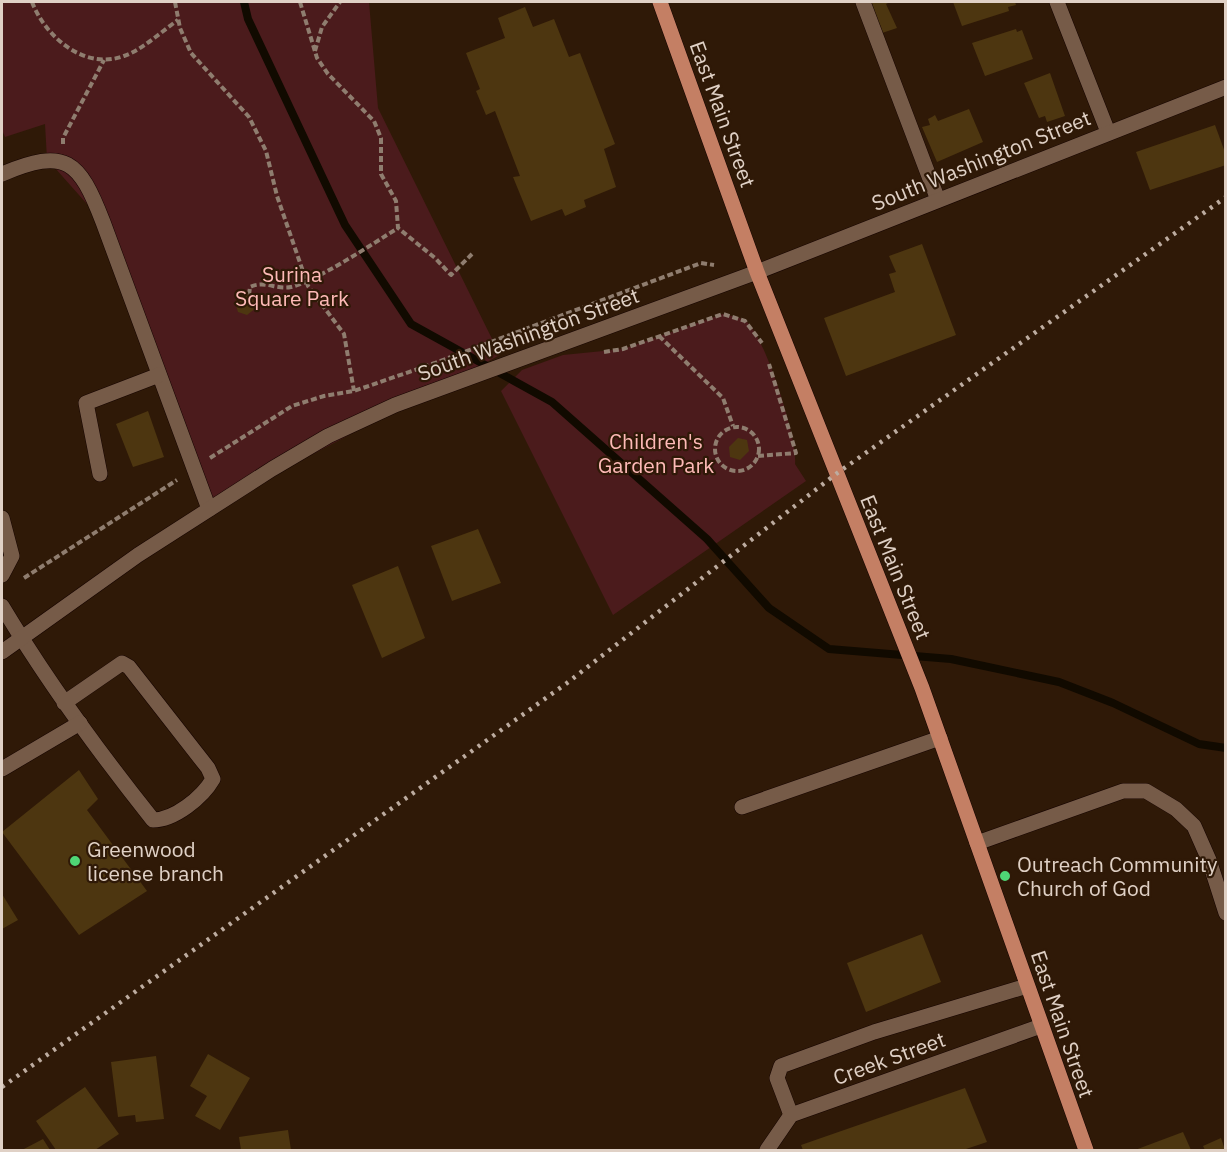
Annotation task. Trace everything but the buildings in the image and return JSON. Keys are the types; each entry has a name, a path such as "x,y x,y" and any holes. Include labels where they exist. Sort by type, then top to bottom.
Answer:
{"main road":[{"name":"East Main Street","path":"660,2 757,272 916,673 1086,1150"}],"street":[{"path":"863,2 938,200"},
{"path":"1057,2 1108,132"},
{"name":"South Washington Street","path":"2,652 138,555 209,509 328,436 394,405 757,272 1226,87"},
{"path":"2,174 25,164 47,159 62,160 83,177 95,200 209,509"},
{"path":"100,474 86,403 159,375"},
{"path":"2,518 12,556 2,575"},
{"path":"2,606 21,638 96,750 153,820 165,820 206,791 213,780 208,768 129,667 122,663 64,702"},
{"path":"2,769 80,723"},
{"path":"742,807 940,738"},
{"path":"977,843 1123,791 1146,791 1176,809 1194,826 1209,860 1226,913"},
{"path":"767,1150 791,1115 777,1077 781,1066 874,1032 1027,986"},
{"name":"Creek Street","path":"791,1115 1041,1026"}],"path":[{"path":"32,2 38,17 56,38 78,54 104,60 124,56 178,20"},
{"path":"175,2 178,20 191,53 249,117 266,151 277,196 306,281 344,334 354,391"},
{"path":"300,2 315,52 328,74 374,121 381,138 381,174 396,201 398,228 435,258 451,275 472,254"},
{"path":"315,52 322,27 340,2"},
{"path":"62,160 63,138 104,60"},
{"path":"249,295 250,287 259,282 289,287 306,281 398,228"},
{"path":"435,363 502,340 528,327 701,263 723,267"},
{"path":"595,353 623,349 723,314 745,321 762,344 796,453 758,456"},
{"path":"659,336 723,398 734,426"},
{"path":"734,426 741,427 754,435 759,449 758,456 749,468 735,472 722,466 714,454 716,439 720,433 734,426"}],"green space":[{"name":"Surina Square Park","path":"2,2 369,2 378,108 500,355 209,509 103,222 47,159 45,124 5,137 2,130"},
{"name":"Children's Garden Park","path":"723,314 746,321 754,330 762,346 786,412 795,452 795,464 806,481 613,615 501,391 522,370 563,355 623,349"}],"waterway":[{"path":"244,2 248,19 345,225 411,324 552,402 707,539 769,608 829,649 951,659 1059,682 1113,703 1199,744 1226,748"}],"railway":[{"path":"2,1087 567,683 836,474 1226,197"}],"place":[{"name":"Greenwood license branch","path":"75,861"},
{"name":"Outreach Community Church of God","path":"1005,876"}]}
